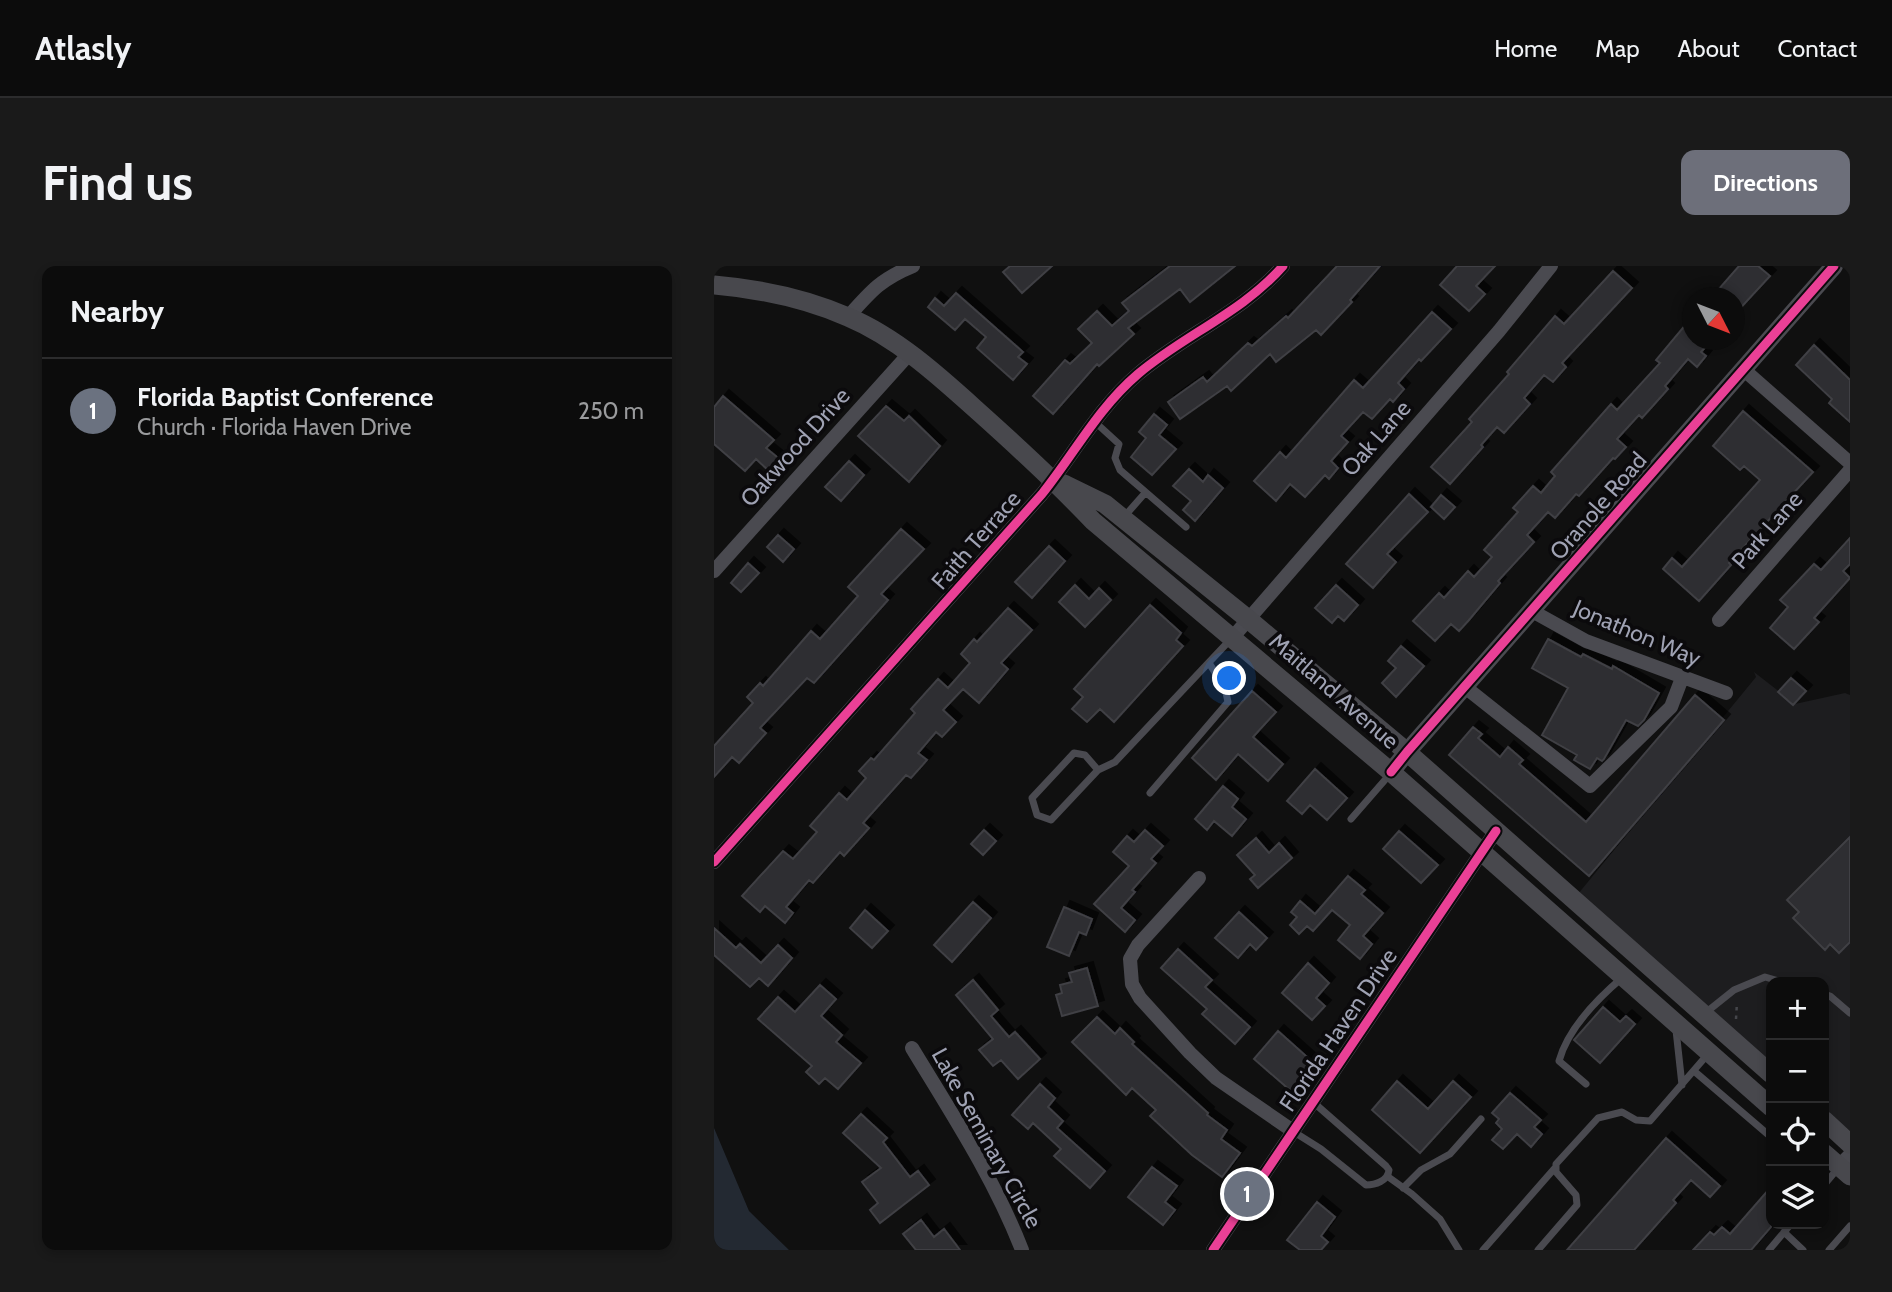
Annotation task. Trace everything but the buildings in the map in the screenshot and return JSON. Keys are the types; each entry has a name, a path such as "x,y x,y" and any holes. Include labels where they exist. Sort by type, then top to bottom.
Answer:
{"main road":[{"name":"Maitland Avenue","path":"714,285 757,289 808,302 876,331 909,354 954,389 1054,479 1093,521 1391,772 1766,1103"},
{"name":"Maitland Avenue","path":"1054,479 1105,504 1248,619 1407,752 1766,1070"},
{"path":"1703,1014 1709,1033 1710,1053"},
{"path":"1829,1125 1850,1144"},
{"path":"1829,1156 1846,1166"}],"street":[{"path":"848,317 890,275 913,266"},
{"name":"Faith Terrace","path":"714,862 993,551 1054,479 1082,436 1122,388 1140,372 1259,290 1283,266"},
{"name":"Oak Lane","path":"1233,637 1499,331 1551,266"},
{"name":"Oranole Road","path":"1391,772 1834,266"},
{"name":"Oakwood Drive","path":"714,571 909,354"},
{"path":"1744,369 1850,463"},
{"name":"Park Lane","path":"1719,620 1850,470"},
{"name":"Jonathon Way","path":"1532,611 1586,641 1726,693"},
{"path":"1465,687 1590,786 1671,707 1682,678"},
{"name":"Florida Haven Drive","path":"1213,1250 1496,831"},
{"path":"1199,878 1130,958 1132,984 1140,999 1216,1078 1293,1131"},
{"name":"Lake Seminary Circle","path":"912,1048 972,1148 1010,1218 1022,1250"}],"lane":[{"path":"1094,422 1119,443 1115,458 1119,470 1186,527"},
{"path":"1123,518 1145,493"},
{"path":"1098,770 1085,755 1073,753 1032,798 1037,815 1051,820 1098,770 1115,762 1233,637"},
{"path":"1150,793 1228,702 1225,688 1209,663"},
{"path":"1351,819 1391,772"},
{"path":"1587,1084 1559,1061 1564,1043 1607,991 1623,977"},
{"path":"1703,1014 1734,990 1766,977"},
{"path":"1829,996 1850,1013"},
{"path":"1675,1023 1682,1084"},
{"path":"1483,1250 1598,1118 1622,1112 1636,1120 1650,1121 1710,1053"},
{"path":"1694,1071 1766,1133"},
{"path":"1293,1131 1321,1149 1366,1185 1373,1185 1387,1176 1390,1170 1386,1166 1313,1102"},
{"path":"1404,1188 1421,1170 1450,1154 1481,1119"},
{"path":"1829,1179 1846,1166"},
{"path":"1538,1250 1577,1205 1576,1195 1554,1169"},
{"path":"1387,1176 1440,1219 1459,1250"},
{"path":"1829,1250 1850,1226"},
{"path":"1769,1250 1787,1229"},
{"path":"1784,1233 1803,1250"}],"path":[{"path":"1737,1026 1736,1005 1742,997"}],"shaded area":[{"path":"1754,672 1795,704 1845,693 1850,695 1850,1131 1829,1113 1829,977 1766,977 1766,1060 1710,1011 1709,1006 1705,1006 1578,894 1756,677"},
{"path":"714,1128 749,1211 789,1250 714,1250"}],"cycle path":[{"path":"714,862 1042,494 1098,416 1124,387 1174,347 1250,297 1283,266"},
{"path":"1391,772 1834,266"},
{"path":"1213,1250 1496,831"}],"place":[{"name":"Florida Baptist Conference","path":"1247,1194"}]}
